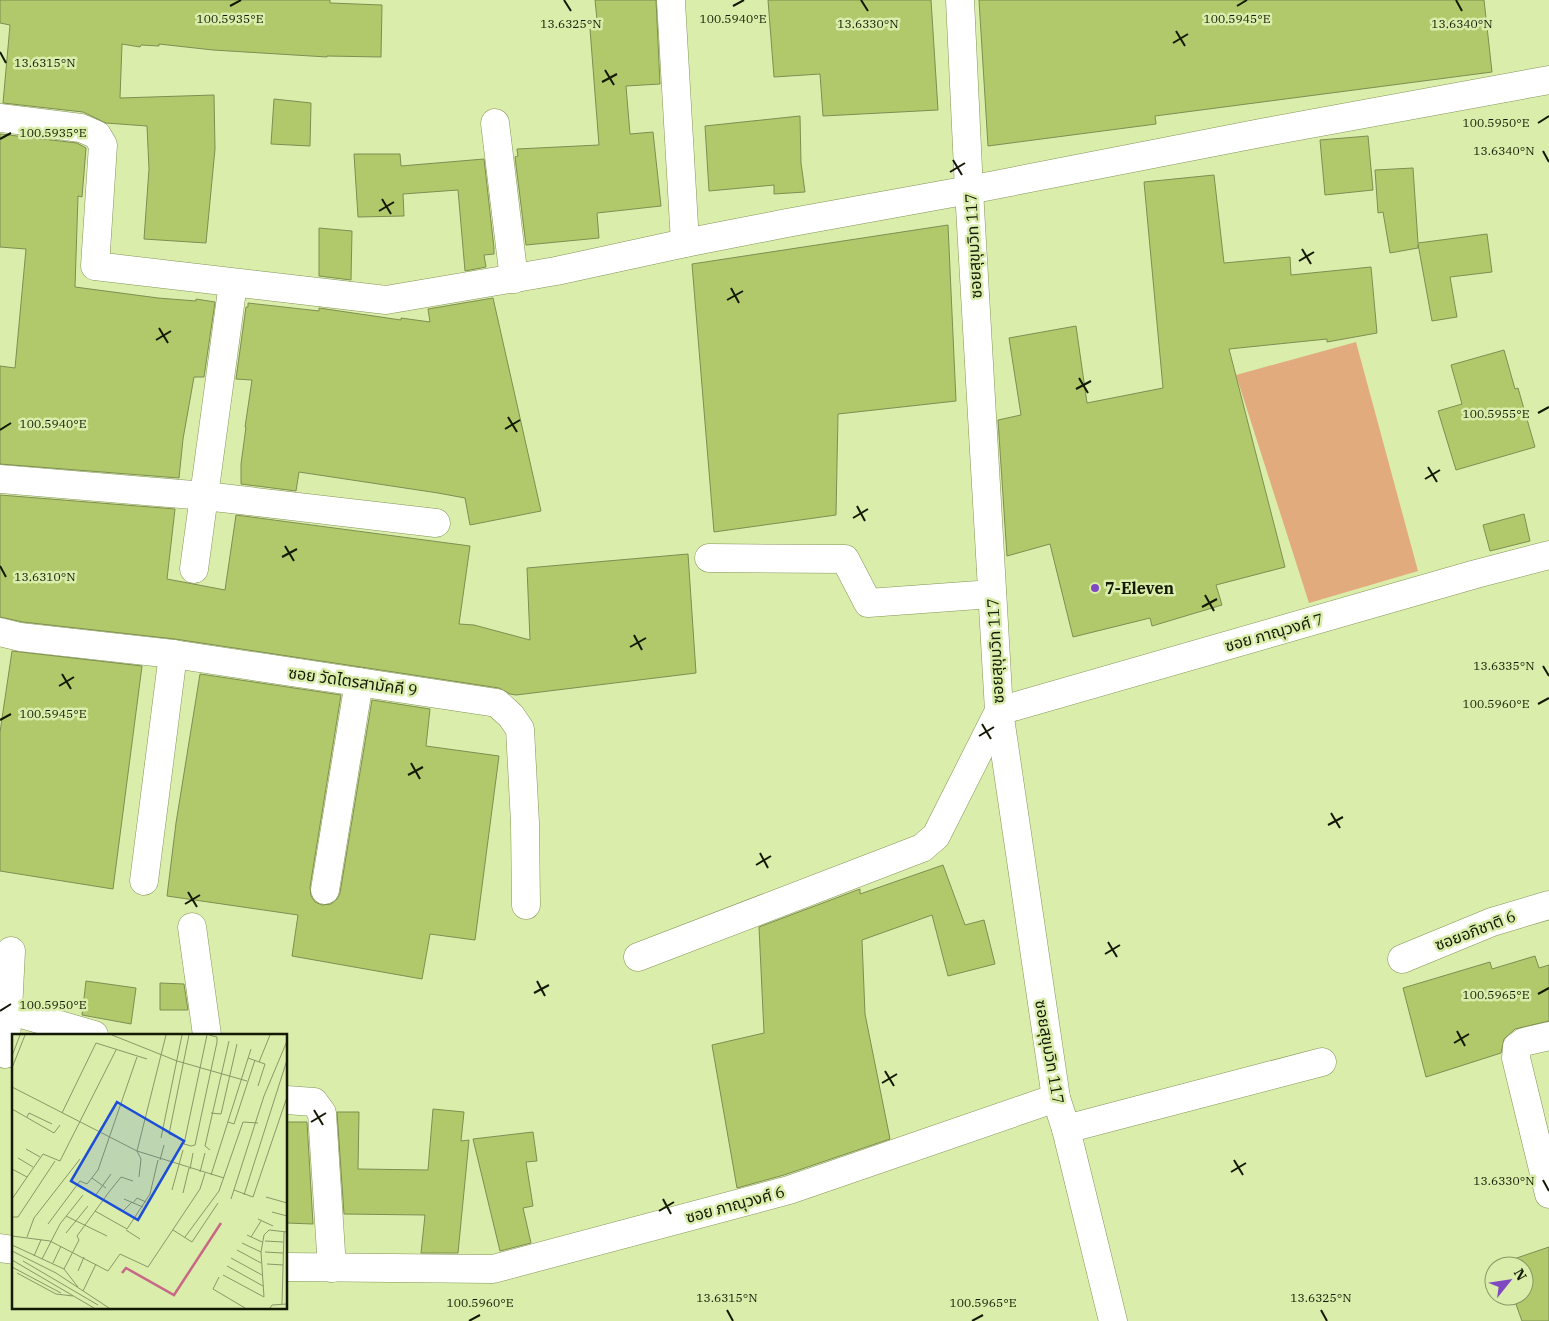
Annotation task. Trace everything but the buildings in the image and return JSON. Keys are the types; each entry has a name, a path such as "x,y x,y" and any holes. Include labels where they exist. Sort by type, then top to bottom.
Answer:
{"street":[{"name":"ซอยสุขุมวิท 117","path":"960,0 999,711 1056,1098 1066,1129 1113,1321"},
{"path":"672,2 685,243"},
{"path":"0,118 81,128 97,135 103,145 95,266 386,300 514,279 685,243 1549,80"},
{"path":"495,123 514,279"},
{"path":"194,569 234,283"},
{"path":"0,479 205,496 436,524"},
{"name":"ซอย ภาณุวงศ์ 7","path":"999,711 1476,574 1549,555"},
{"path":"708,558 845,559 868,603 992,594"},
{"name":"ซอย วัดไตรสามัคคี 9","path":"0,632 20,637 173,654 497,703 511,716 520,729 526,905"},
{"path":"144,881 173,654"},
{"path":"325,890 359,682"},
{"path":"638,957 922,848 936,836 999,711"},
{"name":"ซอยอภิชาติ 6","path":"1402,959 1492,922 1549,904"},
{"path":"192,927 207,1034"},
{"path":"5,1054 11,951"},
{"path":"8,1010 91,1034"},
{"path":"1549,1036 1524,1042 1518,1047 1516,1058 1549,1194"},
{"path":"1066,1129 1322,1062"},
{"name":"ซอย ภาณุวงศ์ 6","path":"288,1267 492,1269 789,1190 1056,1098"},
{"path":"288,1100 314,1102 322,1113 332,1268"}],"shaded area":[{"path":"1356,342 1418,571 1309,603 1236,375"}],"place":[{"name":"7-Eleven","path":"1095,588"}]}
